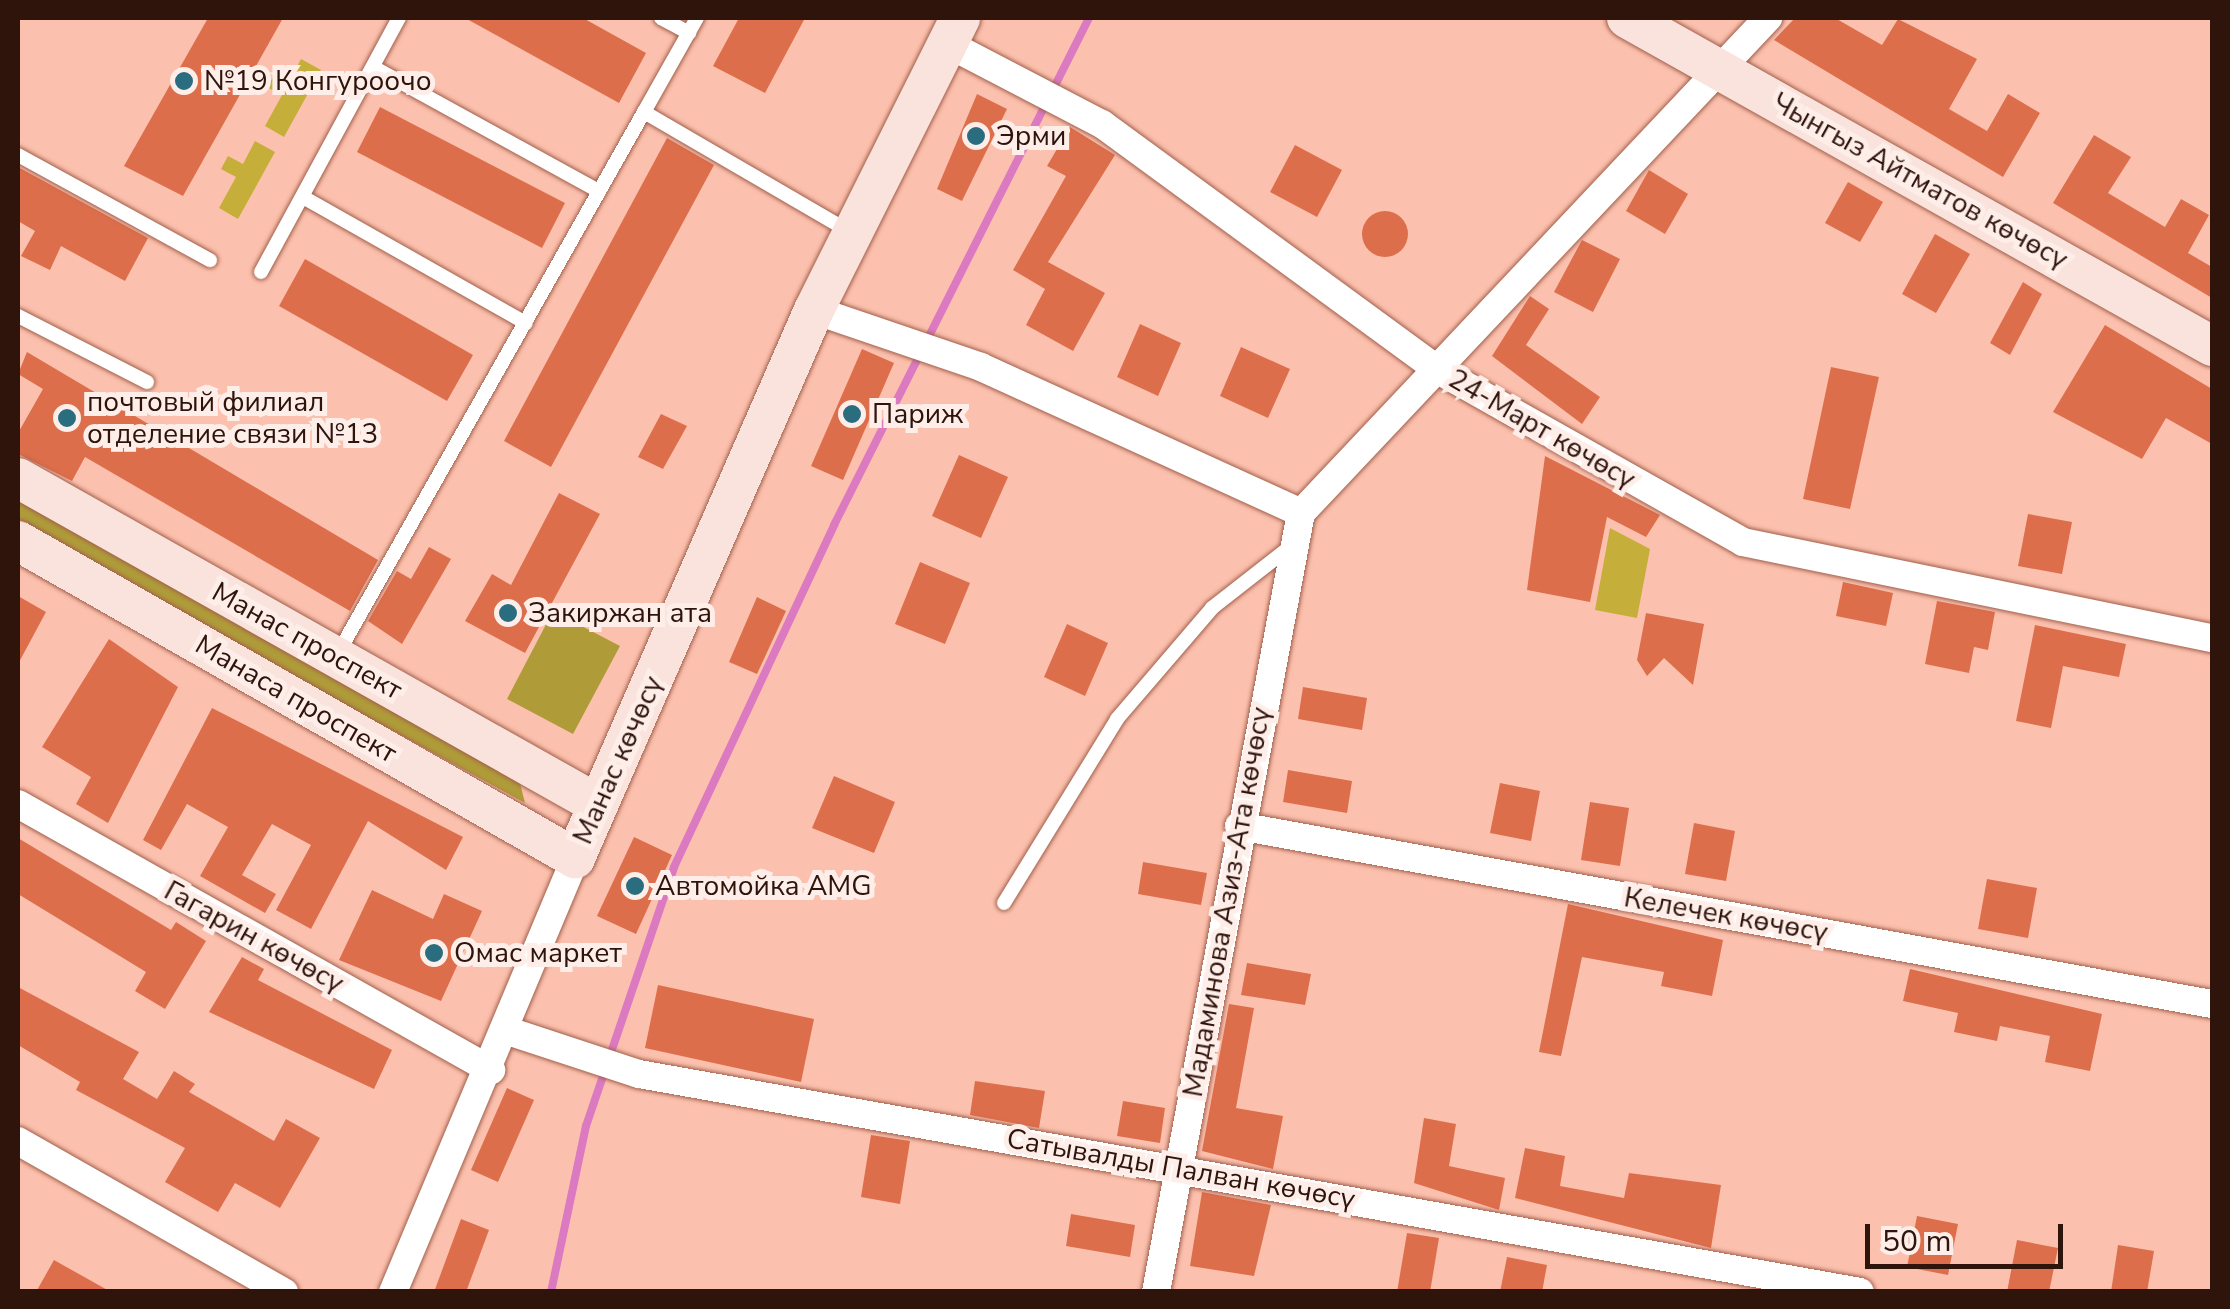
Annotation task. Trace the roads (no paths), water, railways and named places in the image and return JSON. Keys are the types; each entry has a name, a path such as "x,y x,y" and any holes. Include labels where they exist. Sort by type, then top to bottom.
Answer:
{"main road":[{"name":"Чынгыз Айтматов көчөсү","path":"1626,18 2212,346"},
{"name":"Манас көчөсү","path":"575,858 814,310 954,31"},
{"name":"Манас проспект","path":"18,478 596,804"},
{"name":"Манаса проспект","path":"18,541 575,858"}],"street":[{"path":"814,310 981,368 1301,513 1725,72 1768,18"},
{"name":"24-Март көчөсү","path":"954,31 1004,74 1102,124 1438,370 1743,542 2212,638"},
{"name":"Мадаминова Азиз-Ата көчөсү","path":"1156,1292 1239,826 1301,513"},
{"name":"Гагарин көчөсү","path":"18,804 492,1070"},
{"name":"Келечек көчөсү","path":"1239,826 2212,1004"},
{"name":"Манас көчөсү","path":"392,1292 492,1070 575,858"},
{"name":"Сатывалды Палван көчөсү","path":"508,1031 572,1058 638,1074 1860,1292"},
{"path":"18,1141 284,1292"}],"lane":[{"path":"261,272 399,18"},
{"path":"661,18 689,33"},
{"path":"335,658 698,18"},
{"path":"373,68 599,191"},
{"path":"644,112 851,233"},
{"path":"18,154 210,260"},
{"path":"303,197 526,323"},
{"path":"18,316 147,382"},
{"path":"1004,902 1117,718 1212,608 1296,542"}],"waterway":[{"path":"551,1292 586,1126 674,867 834,525 1089,18"}],"place":[{"name":"№19 Конгуроочо","path":"184,81"},
{"name":"Эрми","path":"976,136"},
{"name":"Париж","path":"852,414"},
{"name":"почтовый филиал отделение связи №13","path":"67,418"},
{"name":"Закиржан ата","path":"508,613"},
{"name":"Автомойка AMG","path":"635,886"},
{"name":"Омас маркет","path":"434,953"}]}
